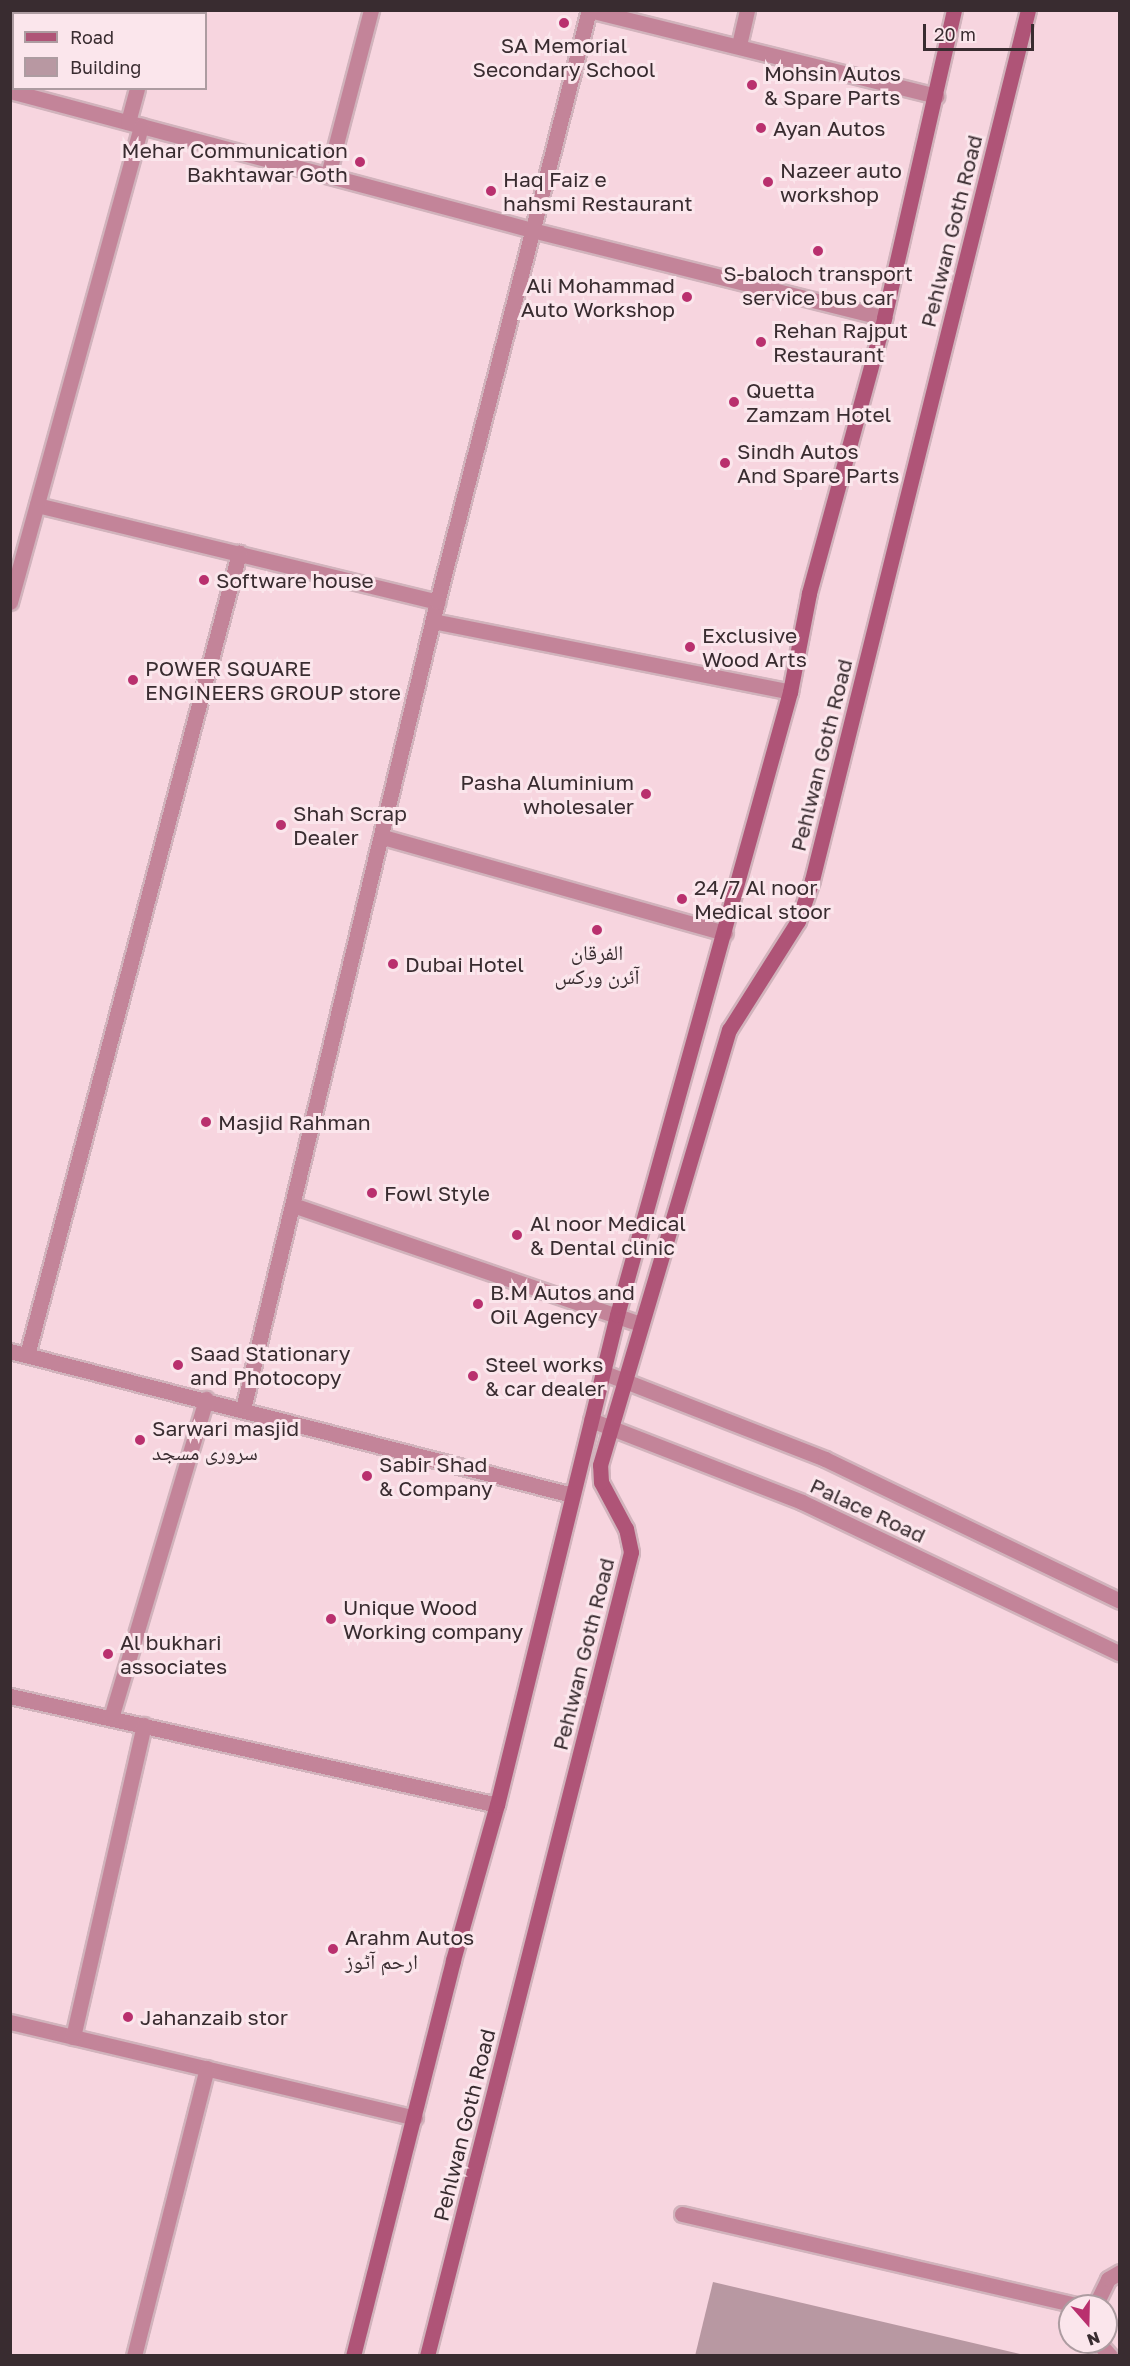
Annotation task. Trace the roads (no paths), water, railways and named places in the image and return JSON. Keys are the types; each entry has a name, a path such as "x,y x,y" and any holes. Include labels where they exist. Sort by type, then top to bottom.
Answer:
{"main road":[{"name":"Pehlwan Goth Road","path":"353,2355 415,2118 453,1960 497,1806 617,1314 725,933 790,692 809,593 884,318 938,96 954,10"},
{"name":"Pehlwan Goth Road","path":"427,2355 631,1552 626,1529 601,1482 600,1465 729,1029 798,921 812,880 1028,10"}],"street":[{"path":"328,175 371,10"},
{"path":"243,1409 383,837 437,602 589,10 739,45 938,96"},
{"path":"739,45 747,10"},
{"path":"10,602 134,124 137,90"},
{"path":"10,91 532,230 884,318"},
{"path":"37,505 437,602"},
{"path":"27,1355 239,553"},
{"path":"433,621 790,692"},
{"path":"383,837 725,933"},
{"path":"293,1205 617,1314 640,1324"},
{"path":"10,1351 572,1495"},
{"name":"Palace Road","path":"602,1372 825,1459 1119,1601"},
{"path":"111,1718 206,1400"},
{"name":"Palace Road","path":"591,1420 802,1502 1119,1654"},
{"path":"10,1696 497,1806"},
{"path":"73,2037 144,1725"},
{"path":"10,2022 415,2118"},
{"path":"134,2355 207,2068"},
{"path":"682,2214 1058,2300"},
{"path":"1101,2294 1108,2279 1119,2272"}],"place":[{"name":"SA Memorial Secondary School","path":"564,23"},
{"name":"Mohsin Autos & Spare Parts","path":"752,85"},
{"name":"Ayan Autos","path":"761,128"},
{"name":"Mehar Communication Bakhtawar Goth","path":"360,162"},
{"name":"Nazeer auto workshop","path":"768,182"},
{"name":"Haq Faiz e hahsmi Restaurant","path":"491,191"},
{"name":"S-baloch transport service bus car","path":"818,251"},
{"name":"Ali Mohammad Auto Workshop","path":"687,297"},
{"name":"Rehan Rajput Restaurant","path":"761,342"},
{"name":"Quetta Zamzam Hotel","path":"734,402"},
{"name":"Sindh Autos And Spare Parts","path":"725,463"},
{"name":"Software house","path":"204,580"},
{"name":"Exclusive Wood Arts","path":"690,647"},
{"name":"POWER SQUARE ENGINEERS GROUP store","path":"133,680"},
{"name":"Pasha Aluminium wholesaler","path":"646,794"},
{"name":"Shah Scrap Dealer","path":"281,825"},
{"name":"24/7 Al noor Medical stoor","path":"682,899"},
{"name":"الفرقان آئرن ورکس","path":"597,930"},
{"name":"Dubai Hotel","path":"393,964"},
{"name":"Masjid Rahman","path":"206,1122"},
{"name":"Fowl Style","path":"372,1193"},
{"name":"Al noor Medical & Dental clinic","path":"517,1235"},
{"name":"B.M Autos and Oil Agency","path":"478,1304"},
{"name":"Saad Stationary and Photocopy","path":"178,1365"},
{"name":"Steel works & car dealer","path":"473,1376"},
{"name":"Sarwari masjid سروری مسجد","path":"140,1440"},
{"name":"Sabir Shad & Company","path":"367,1476"},
{"name":"Unique Wood Working company","path":"331,1619"},
{"name":"Al bukhari associates","path":"108,1654"},
{"name":"Arahm Autos ارحم آٹوز","path":"333,1949"},
{"name":"Jahanzaib stor","path":"128,2017"}]}
